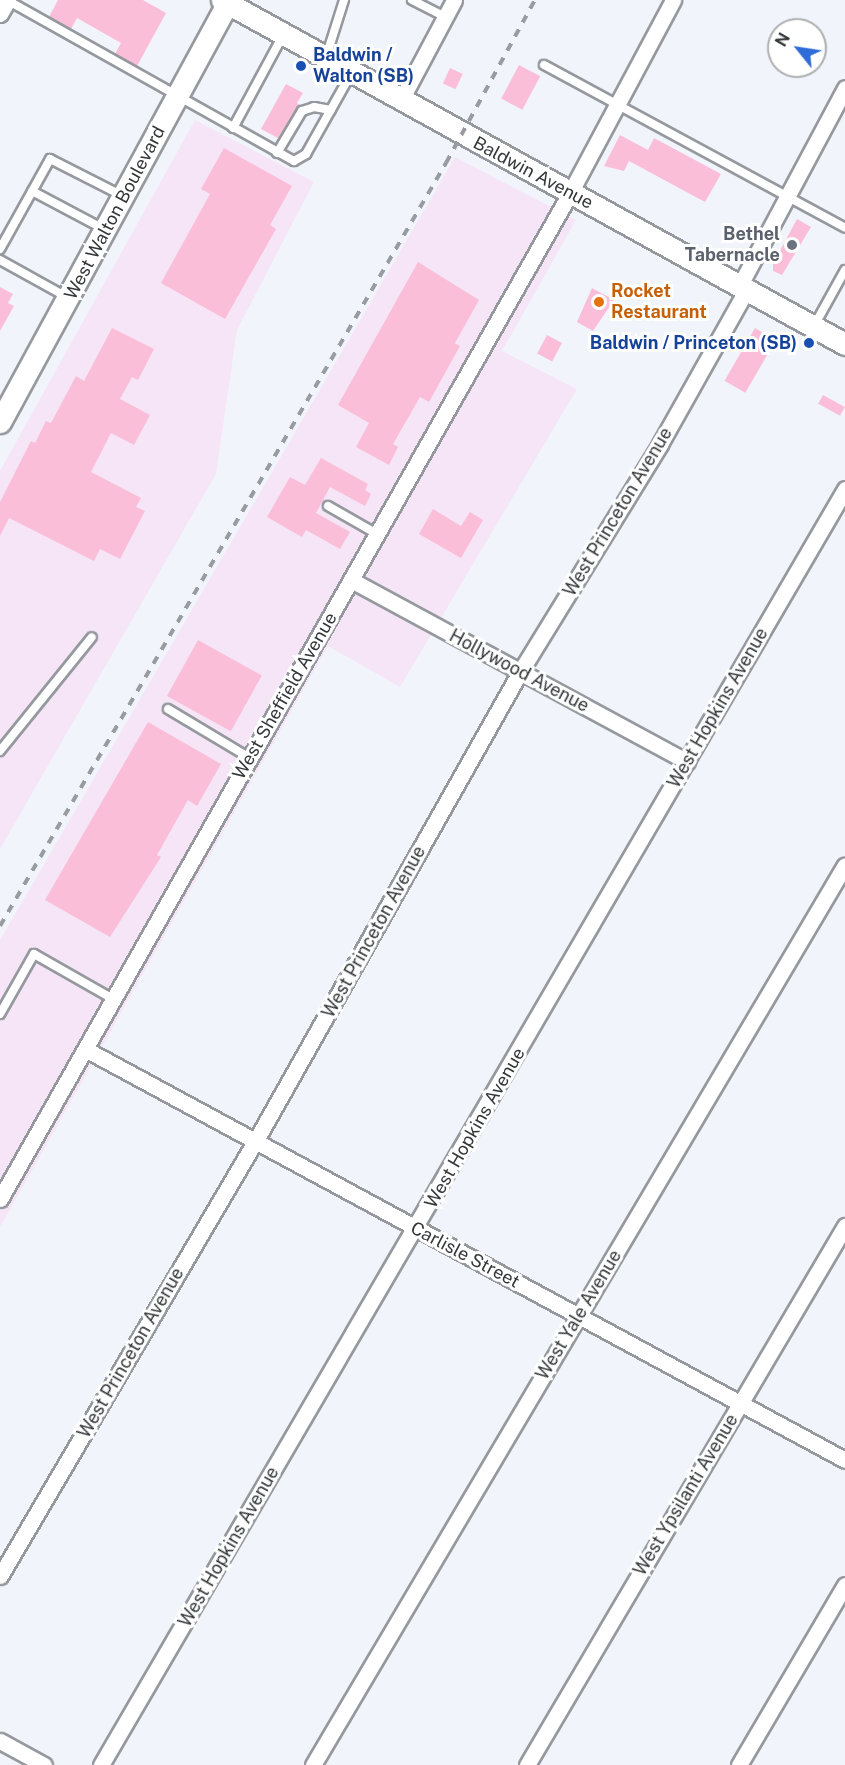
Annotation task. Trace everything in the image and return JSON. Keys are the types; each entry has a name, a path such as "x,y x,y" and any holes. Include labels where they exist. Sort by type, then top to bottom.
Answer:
{"main road":[{"name":"Baldwin Avenue","path":"226,1 845,344"},
{"name":"West Walton Boulevard","path":"0,422 6,398 69,298 178,97 226,1"}],"street":[{"path":"0,14 7,0"},
{"path":"402,98 454,0"},
{"name":"West Sheffield Avenue","path":"0,1199 570,193 673,0"},
{"name":"West Princeton Avenue","path":"0,1576 255,1141 520,672 660,444 744,287 788,196 845,88"},
{"name":"West Hopkins Avenue","path":"101,1765 417,1228 845,489"},
{"name":"Hollywood Avenue","path":"351,580 687,762"},
{"name":"West Yale Avenue","path":"313,1765 845,865"},
{"name":"Carlisle Street","path":"85,1049 845,1460"},
{"name":"West Ypsilanti Avenue","path":"527,1765 845,1226"},
{"path":"739,1765 845,1585"},
{"path":"0,1741 44,1765"}],"lane":[{"path":"7,0 277,153 300,159 353,70"},
{"path":"326,56 344,0"},
{"path":"412,0 445,17"},
{"path":"233,128 284,33"},
{"path":"544,66 845,228"},
{"path":"277,153 302,111 314,108 331,110"},
{"path":"0,249 50,159 124,196"},
{"path":"32,191 106,231"},
{"path":"0,260 69,298"},
{"path":"813,327 845,270"},
{"path":"328,506 377,534"},
{"path":"0,751 92,637"},
{"path":"168,709 250,758"},
{"path":"0,1014 34,954 113,999"}],"shaded area":[{"path":"195,120 314,182 237,330 216,474 0,849 0,471"},
{"path":"455,157 576,220 502,351 577,389 400,687 328,646 0,1227 0,940"}],"building":[{"path":"58,0 143,0 166,13 137,66 115,54 121,43 77,18 71,29 49,17"},
{"path":"519,65 540,76 522,110 501,99"},
{"path":"450,68 463,74 456,89 443,83"},
{"path":"286,84 303,93 297,103 300,105 278,138 261,129"},
{"path":"620,135 648,150 654,138 721,174 705,202 629,161 624,171 604,166"},
{"path":"224,148 292,186 270,225 276,229 225,319 161,283 210,194 201,189"},
{"name":"Bethel Tabernacle","path":"797,219 811,227 782,275 773,271 773,264"},
{"path":"418,262 479,300 455,343 460,346 429,402 420,397 393,444 398,447 389,465 356,447 369,423 338,405"},
{"path":"0,287 13,294 8,303 14,306 0,331"},
{"path":"592,288 614,300 593,331 577,322"},
{"path":"112,328 154,349 138,380 132,377 120,399 150,415 134,445 111,433 91,472 141,498 136,507 145,511 120,559 100,549 94,561 9,518 0,536 0,502 31,441 35,443 46,421 51,423 76,376 84,381"},
{"path":"755,328 776,340 745,393 724,381"},
{"path":"547,335 562,343 552,362 537,354"},
{"path":"823,395 845,407 840,416 818,404"},
{"path":"321,458 368,484 365,490 371,494 365,506 330,487 316,513 350,532 340,549 306,530 302,537 267,517 290,477 305,485"},
{"path":"433,509 461,526 470,512 483,520 461,558 419,534"},
{"path":"198,640 262,675 231,731 167,696"},
{"path":"148,722 221,764 197,806 188,800 157,855 161,857 110,937 45,900"}],"railway":[{"path":"0,926 446,163 535,0"}],"place":[{"name":"Baldwin / Walton (SB)","path":"301,66"},
{"name":"Bethel Tabernacle","path":"792,245"},
{"name":"Rocket Restaurant","path":"599,302"},
{"name":"Baldwin / Princeton (SB)","path":"809,343"}]}
